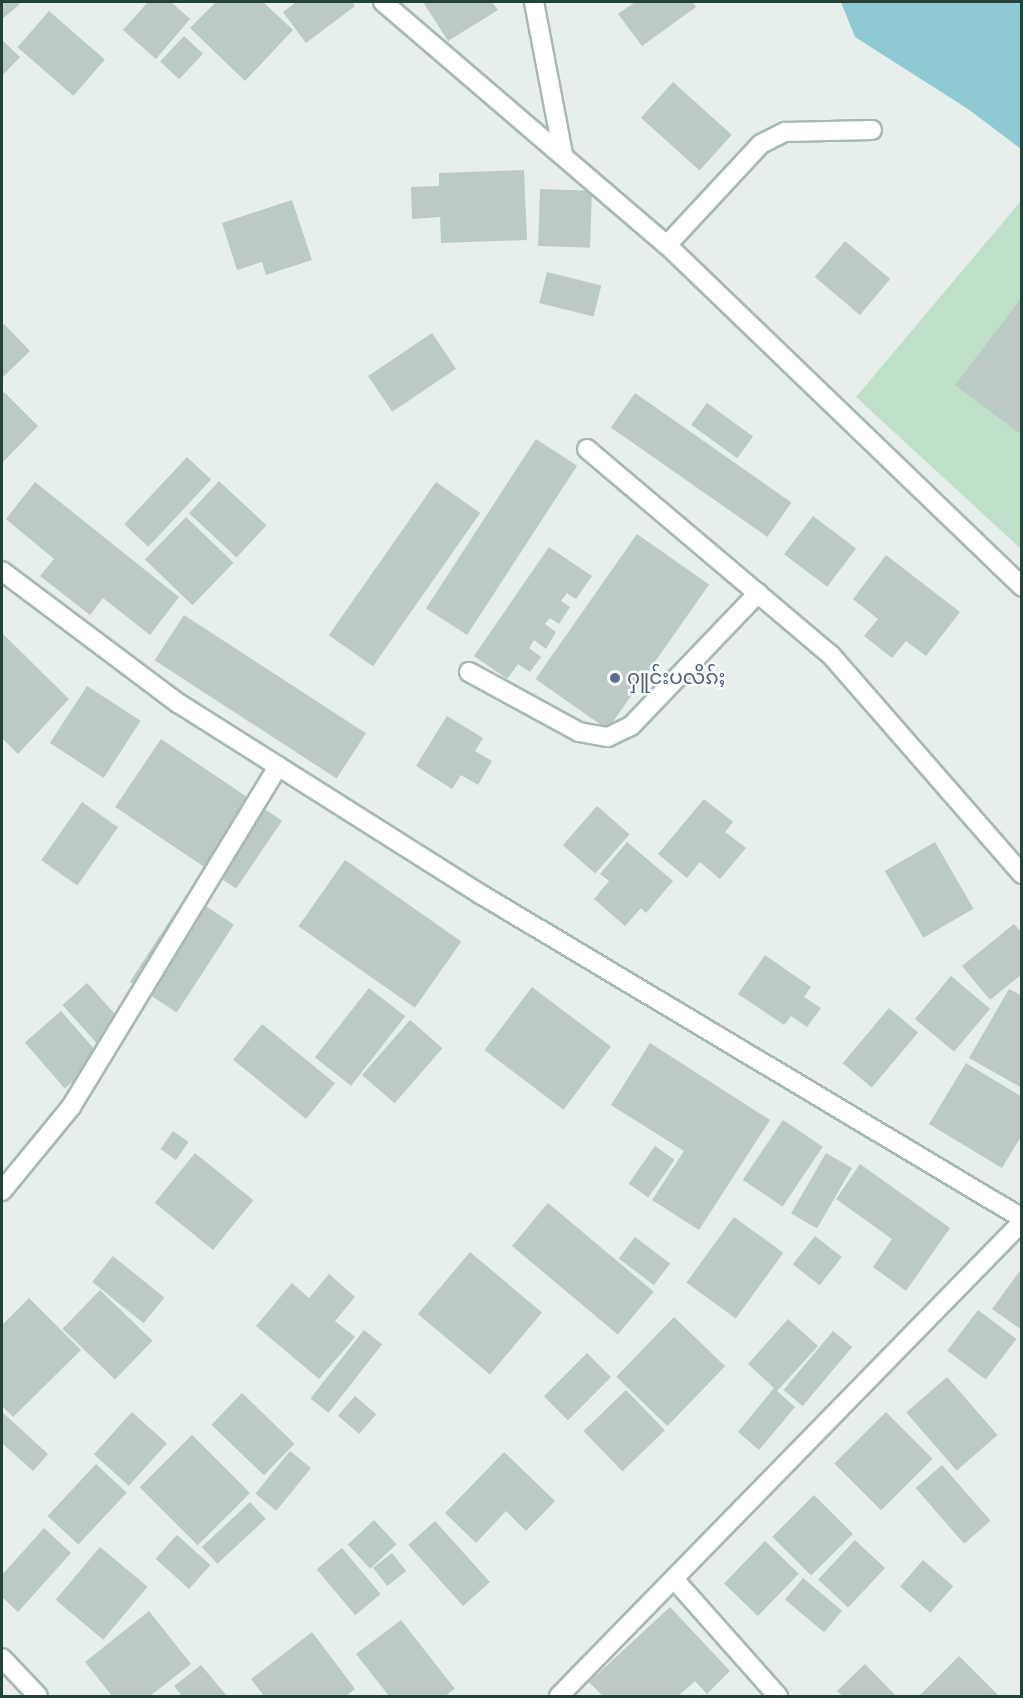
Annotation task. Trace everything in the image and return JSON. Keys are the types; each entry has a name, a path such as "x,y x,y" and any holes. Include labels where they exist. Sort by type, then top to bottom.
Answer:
{"street":[{"path":"382,2 667,245 1022,587"},
{"path":"534,2 563,154"},
{"path":"667,245 761,144 785,132 872,130"},
{"path":"587,449 830,654 1022,874"},
{"path":"2,571 178,703 482,895 1022,1218"},
{"path":"469,672 579,732 608,737 631,726 758,593"},
{"path":"2,1191 71,1107 278,766"},
{"path":"559,1696 1022,1222"},
{"path":"674,1579 778,1696"},
{"path":"2,1658 39,1696"}],"green space":[{"path":"1021,201 1021,549 856,397"}],"water":[{"path":"841,2 1021,2 1021,149 968,109 855,37"}],"building":[{"path":"2,2 17,2 20,4 2,19"},
{"path":"148,2 171,2 190,19 156,59 123,30"},
{"path":"216,2 263,2 293,30 245,81 190,28"},
{"path":"296,2 352,2 355,6 306,43 283,12"},
{"path":"423,2 492,2 498,10 448,41"},
{"path":"635,2 693,2 696,7 642,46 618,14"},
{"path":"49,11 105,60 73,96 18,47"},
{"path":"184,36 203,54 179,79 160,62"},
{"path":"2,40 20,57 2,76"},
{"path":"673,82 732,135 700,171 641,118"},
{"path":"524,170 527,240 441,243 440,217 412,219 411,187 439,186 439,173"},
{"path":"540,189 592,191 590,248 538,246"},
{"path":"292,200 312,260 266,275 262,262 237,270 222,223"},
{"path":"845,241 890,279 860,315 815,277"},
{"path":"547,272 601,286 594,317 539,303"},
{"path":"1022,297 1022,435 955,385"},
{"path":"4,324 30,351 2,378 2,326"},
{"path":"432,333 456,369 392,412 368,376"},
{"path":"4,392 38,426 2,463 2,394"},
{"path":"635,393 791,503 767,537 611,427"},
{"path":"707,403 753,437 737,458 691,425"},
{"path":"536,439 577,466 467,635 426,608"},
{"path":"187,457 211,480 148,547 124,524"},
{"path":"219,481 267,525 237,558 189,513"},
{"path":"35,482 179,597 150,635 103,598 90,615 40,576 54,559 6,519"},
{"path":"436,482 480,513 373,666 329,635"},
{"path":"813,516 856,548 827,587 784,554"},
{"path":"186,517 233,563 192,605 145,559"},
{"path":"637,534 709,584 608,729 535,679"},
{"path":"549,547 592,576 576,599 567,593 561,601 570,607 559,624 550,618 545,624 556,632 546,649 534,640 529,648 541,657 530,672 518,664 507,679 474,656"},
{"path":"886,555 960,612 926,656 906,641 892,658 864,636 878,619 853,599"},
{"path":"184,615 366,733 337,778 155,660"},
{"path":"2,633 69,699 18,754 2,738"},
{"path":"87,686 141,721 104,778 50,743"},
{"path":"447,716 483,738 475,751 492,761 478,785 461,775 452,789 416,766"},
{"path":"161,739 282,821 236,889 115,807"},
{"path":"704,799 733,822 725,832 746,848 720,879 700,862 687,878 658,854"},
{"path":"82,802 118,827 77,885 41,860"},
{"path":"597,806 629,834 595,873 563,845"},
{"path":"627,842 673,881 646,913 641,908 625,926 594,899 609,881 600,874"},
{"path":"935,842 973,909 923,938 885,871"},
{"path":"345,860 461,941 415,1008 299,926"},
{"path":"187,894 234,924 177,1013 130,982"},
{"path":"1014,924 1022,933 1022,974 990,1000 962,966"},
{"path":"765,955 811,987 804,997 821,1008 807,1027 791,1016 784,1025 738,994"},
{"path":"951,976 990,1009 954,1052 915,1019"},
{"path":"87,983 125,1025 101,1047 62,1005"},
{"path":"532,987 611,1047 564,1110 484,1050"},
{"path":"369,988 405,1016 351,1086 315,1057"},
{"path":"1009,989 1022,996 1022,1088 969,1058"},
{"path":"889,1008 918,1032 872,1088 843,1063"},
{"path":"61,1011 101,1057 65,1089 25,1042"},
{"path":"410,1020 442,1048 395,1103 362,1075"},
{"path":"262,1024 335,1083 306,1119 233,1060"},
{"path":"650,1043 770,1120 699,1230 652,1200 684,1151 611,1105"},
{"path":"966,1063 1022,1097 1022,1135 1002,1168 929,1124"},
{"path":"783,1120 823,1147 783,1207 743,1180"},
{"path":"173,1131 189,1142 176,1160 160,1149"},
{"path":"655,1146 675,1160 648,1197 629,1184"},
{"path":"195,1153 253,1200 213,1250 155,1203"},
{"path":"826,1153 852,1168 817,1229 791,1214"},
{"path":"860,1164 950,1228 906,1291 873,1267 892,1239 836,1199"},
{"path":"548,1203 654,1292 618,1335 512,1246"},
{"path":"734,1217 783,1253 736,1318 686,1283"},
{"path":"815,1236 842,1257 820,1285 793,1264"},
{"path":"635,1237 670,1263 654,1285 619,1259"},
{"path":"470,1252 542,1312 490,1374 418,1314"},
{"path":"113,1256 164,1298 144,1323 92,1282"},
{"path":"1019,1272 1022,1273 1022,1330 992,1309"},
{"path":"329,1274 355,1297 335,1321 355,1337 319,1379 256,1326 292,1283 309,1298"},
{"path":"100,1290 153,1341 115,1380 62,1329"},
{"path":"29,1298 81,1350 13,1417 2,1406 2,1325"},
{"path":"978,1310 1016,1339 986,1380 947,1351"},
{"path":"674,1317 725,1366 667,1426 616,1377"},
{"path":"788,1319 818,1346 777,1391 795,1407 759,1450 738,1432 774,1388 748,1364"},
{"path":"364,1330 382,1344 329,1413 310,1399"},
{"path":"833,1331 852,1347 803,1406 784,1390"},
{"path":"587,1353 611,1377 568,1420 544,1396"},
{"path":"947,1377 998,1435 957,1471 906,1412"},
{"path":"626,1390 665,1430 622,1471 584,1431"},
{"path":"242,1393 295,1444 264,1475 211,1425"},
{"path":"355,1396 376,1414 359,1434 338,1416"},
{"path":"2,1412 48,1454 33,1471 2,1443"},
{"path":"132,1412 167,1443 129,1486 94,1454"},
{"path":"886,1412 933,1459 881,1510 834,1464"},
{"path":"192,1435 250,1493 198,1545 140,1487"},
{"path":"290,1451 311,1468 276,1511 255,1494"},
{"path":"504,1452 555,1501 526,1531 506,1511 476,1543 445,1513"},
{"path":"96,1464 127,1493 78,1545 48,1516"},
{"path":"942,1465 991,1521 964,1544 916,1488"},
{"path":"814,1495 853,1534 811,1576 772,1537"},
{"path":"250,1502 266,1519 217,1564 202,1547"},
{"path":"374,1520 397,1544 370,1569 348,1545"},
{"path":"435,1521 490,1582 463,1606 408,1545"},
{"path":"44,1528 71,1553 18,1612 2,1597 2,1575"},
{"path":"177,1535 210,1565 189,1589 156,1559"},
{"path":"855,1540 885,1568 848,1607 818,1579"},
{"path":"765,1541 799,1574 758,1616 724,1583"},
{"path":"100,1547 147,1587 103,1640 56,1600"},
{"path":"342,1548 381,1594 355,1615 317,1569"},
{"path":"392,1553 406,1571 387,1586 373,1568"},
{"path":"923,1560 953,1586 930,1613 900,1586"},
{"path":"803,1578 842,1611 824,1632 785,1599"},
{"path":"670,1607 730,1671 707,1694 695,1681 678,1696 603,1696 589,1682"},
{"path":"149,1611 191,1664 150,1696 112,1696 85,1662"},
{"path":"401,1620 455,1689 445,1696 389,1696 356,1654"},
{"path":"312,1632 355,1689 346,1696 264,1696 251,1679"},
{"path":"959,1656 999,1696 919,1696"},
{"path":"865,1664 896,1696 843,1696 837,1691"},
{"path":"201,1665 227,1696 182,1696 174,1686"}],"place":[{"name":"ႁူင်းပလိၵ်ႈ","path":"615,678"}]}
